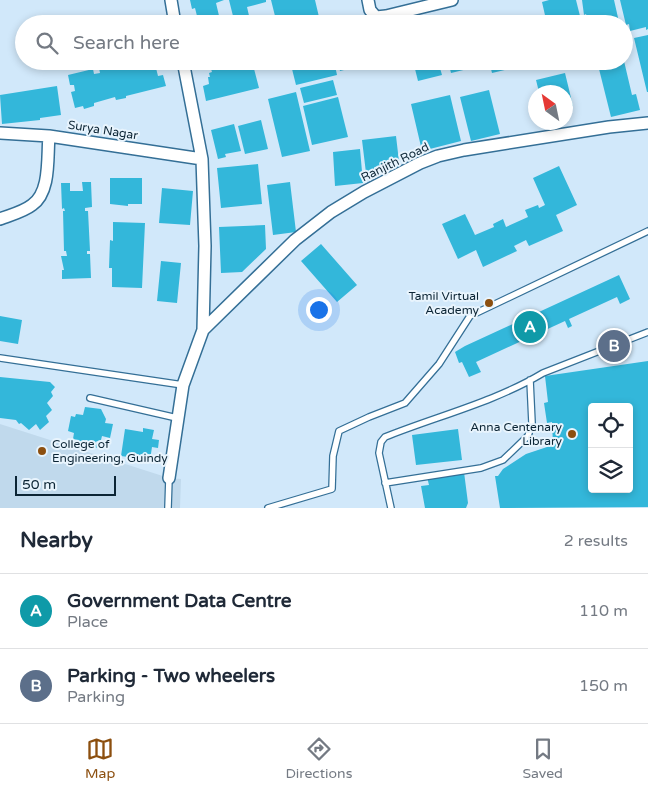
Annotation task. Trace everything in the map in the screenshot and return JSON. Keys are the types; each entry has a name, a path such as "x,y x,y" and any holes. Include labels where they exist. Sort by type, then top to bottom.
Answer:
{"street":[{"path":"170,0 173,15"},
{"path":"368,0 370,10 374,15"},
{"path":"390,15 452,0"},
{"name":"Ranjith Road","path":"169,478 183,385 203,330 205,246 202,159 185,70"},
{"name":"Ranjith Road","path":"203,330 278,255 302,234 331,212 364,192 420,163 438,156 464,150 609,127 648,123"},
{"name":"Surya Nagar","path":"0,133 49,136 202,159"},
{"path":"0,219 31,207 40,199 45,188 49,136"}],"lane":[{"path":"268,508 332,489 333,456 340,431 369,416 405,403 439,364 470,316 648,231"},
{"path":"391,508 378,453 381,442 385,437 473,405 530,380 543,372 648,332"},
{"path":"0,358 183,385"},
{"path":"385,482 480,468 502,460 528,436 532,423 530,380"},
{"path":"90,398 177,418"},
{"path":"168,508 169,478"}],"shaded area":[{"name":"College of Engineering, Guindy","path":"0,424 169,478 181,479 180,508 0,508"}],"building":[{"path":"190,0 224,0 216,3 219,15 197,15 195,8 192,9"},
{"path":"229,0 266,0 266,2 247,7 249,15 233,15"},
{"path":"271,0 315,0 319,15 275,15"},
{"path":"549,0 576,0 580,15 545,15 542,2"},
{"path":"582,0 614,0 617,15 584,15"},
{"path":"620,0 648,0 648,29 646,30 646,27 633,30 633,15 624,15"},
{"path":"648,35 648,92 647,92 634,38"},
{"path":"89,70 93,70 94,74 100,73 99,70 156,70 158,76 163,75 166,86 126,96 126,98 116,100 115,97 94,103 94,106 84,109 83,106 75,108 71,92 75,91 74,85 70,85 68,75"},
{"path":"211,70 254,70 259,88 206,101 203,86 209,84 209,73 212,72"},
{"path":"292,70 336,70 337,75 296,85"},
{"path":"415,70 441,70 442,75 418,81"},
{"path":"450,70 463,70 451,73"},
{"path":"491,70 505,70 492,73"},
{"path":"599,70 626,70 632,95 636,94 640,110 611,117"},
{"path":"565,73 568,85 537,85 536,80"},
{"path":"333,80 337,95 304,103 300,88"},
{"path":"57,86 61,115 40,118 40,120 2,124 0,95"},
{"path":"489,90 500,134 471,141 460,97"},
{"path":"296,92 310,151 282,157 268,99"},
{"path":"450,95 461,141 422,151 411,104"},
{"path":"338,97 348,137 312,145 303,106"},
{"path":"261,120 268,149 245,154 238,126"},
{"path":"234,124 241,151 225,154 226,157 218,159 211,130"},
{"path":"396,136 400,170 366,173 362,140"},
{"path":"360,149 363,183 335,186 333,152"},
{"path":"258,164 262,204 221,208 217,168"},
{"path":"559,166 577,205 556,215 563,231 529,246 526,240 514,246 517,251 483,267 476,250 458,259 442,224 465,214 475,235 494,227 493,224 503,219 506,227 528,217 525,210 538,205 539,208 545,205 533,178"},
{"path":"110,178 142,178 142,204 128,204 128,206 110,204"},
{"path":"82,182 91,182 92,207 85,208 85,211 88,211 90,251 87,251 87,254 90,254 91,278 62,279 62,270 64,270 61,256 67,256 66,251 64,251 63,211 65,211 64,208 62,209 61,183 70,183 70,191 83,191"},
{"path":"290,182 296,232 273,235 267,185"},
{"path":"162,188 193,191 190,225 159,223"},
{"path":"113,222 145,223 142,288 112,287 112,268 109,268 110,240 113,241"},
{"path":"265,225 266,249 242,272 221,273 219,227"},
{"path":"321,244 357,285 337,302 301,261"},
{"path":"161,261 181,263 177,303 157,301"},
{"path":"619,275 630,299 620,304 617,297 569,319 572,326 568,328 565,321 476,362 481,372 469,377 462,362 459,363 455,352 465,346"},
{"path":"0,316 22,320 18,344 0,341"},
{"name":"Anna Centenary Library","path":"648,361 648,507 500,508 495,476 498,476 503,469 526,454 553,445 552,422 547,423 544,403 548,402 545,376"},
{"path":"0,377 50,382 55,387 51,392 53,396 47,403 52,410 46,416 49,422 40,430 36,424 29,430 16,420 0,418"},
{"path":"85,407 101,409 106,419 105,423 113,424 110,438 102,436 101,440 95,442 99,448 78,445 79,440 73,439 74,433 68,431 71,416 75,417 76,414 83,415"},
{"path":"143,428 154,430 152,439 159,440 158,448 152,447 150,460 121,456 125,429 143,432"},
{"path":"458,429 462,460 416,465 412,435"},
{"path":"464,472 468,503 466,508 425,508 421,486 429,485 427,477"}],"place":[{"name":"Tamil Virtual Academy","path":"489,303"},
{"name":"Government Data Centre","path":"530,327"},
{"name":"Parking - Two wheelers","path":"614,346"},
{"name":"Anna Centenary Library","path":"572,434"},
{"name":"College of Engineering, Guindy","path":"42,451"}]}
